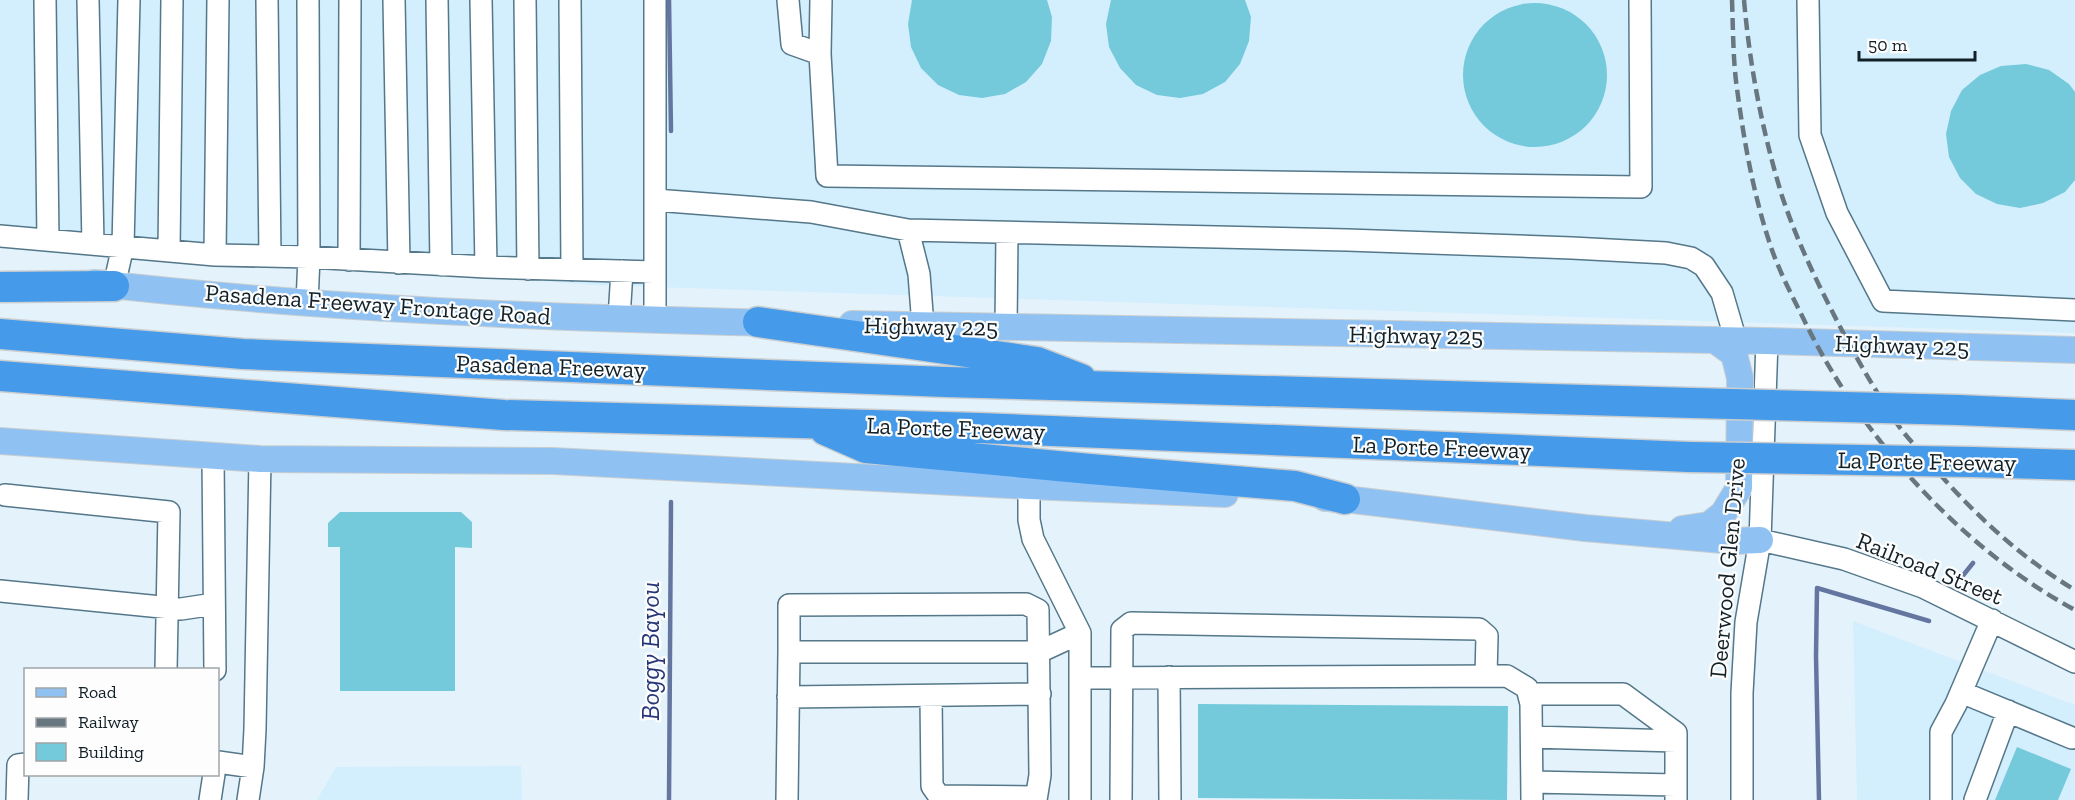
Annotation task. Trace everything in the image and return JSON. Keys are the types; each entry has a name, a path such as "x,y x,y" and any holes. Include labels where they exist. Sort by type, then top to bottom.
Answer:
{"highway":[{"path":"0,287 114,285"},
{"path":"758,322 1037,362 1103,387"},
{"name":"Pasadena Freeway","path":"0,334 243,354 1103,387"},
{"name":"Pasadena Freeway","path":"9,378 504,415 808,423"},
{"name":"La Porte Freeway","path":"1103,387 2075,415"},
{"path":"808,423 866,447 1295,486 1345,499"},
{"name":"La Porte Freeway","path":"808,423 1689,456 2075,465"}],"main road":[{"name":"Pasadena Freeway Frontage Road","path":"0,273 307,303 656,320 758,322"},
{"name":"Highway 225","path":"758,322 1767,341 2075,350"},
{"path":"1649,534 1709,525 1723,514 1739,488 1740,378 1734,354 1726,341"},
{"path":"0,441 213,457 553,461 1029,486 1345,499 1649,534 1734,541 1760,540"}],"street":[{"path":"45,0 48,240"},
{"path":"88,0 93,244"},
{"path":"114,285 123,246 129,0"},
{"path":"170,250 172,0"},
{"path":"215,255 218,0"},
{"path":"267,0 270,256"},
{"path":"307,303 309,257 308,0"},
{"path":"349,260 350,0"},
{"path":"394,0 399,263"},
{"path":"437,0 441,265"},
{"path":"481,0 486,267"},
{"path":"525,0 528,268"},
{"path":"570,0 572,270"},
{"path":"655,0 654,272 656,320"},
{"path":"788,0 792,44 820,54"},
{"path":"821,0 820,54 826,176 1641,187 1640,0"},
{"path":"1808,0 1810,135 1837,213 1883,301 2075,310"},
{"path":"656,200 811,212 908,230 1347,240 1666,253 1691,258 1704,266 1722,293 1726,341"},
{"path":"908,230 919,274 923,326"},
{"path":"1006,327 1007,233"},
{"path":"0,236 215,255 654,272"},
{"path":"619,318 622,271"},
{"name":"Deerwood Glen Drive","path":"1742,800 1742,693 1746,622 1760,540 1767,341"},
{"path":"213,457 215,668"},
{"path":"248,800 253,767 260,459"},
{"path":"1029,486 1029,519 1033,539 1080,633 1080,800"},
{"path":"5,495 169,512 166,668"},
{"name":"Railroad Street","path":"1760,540 1844,559 1923,587 2075,662"},
{"path":"0,591 181,609 214,604"},
{"path":"787,800 789,605 1026,604 1038,610 1040,775 1036,799 939,796 932,786 931,696"},
{"path":"1941,800 1941,732 1962,692 1992,620"},
{"path":"1121,800 1122,630 1131,623 1479,628 1487,636 1486,676"},
{"path":"789,652 1039,652 1080,633"},
{"path":"1080,678 1507,676 1527,688 1529,694 1532,791 1676,793 1676,733 1623,694 1529,694"},
{"path":"1169,677 1170,800"},
{"path":"1962,692 2072,738"},
{"path":"788,698 1040,694"},
{"path":"1975,800 2007,711"},
{"path":"1532,737 1676,741"},
{"path":"219,762 253,767"},
{"path":"16,800 18,765 24,764"},
{"path":"210,800 214,776"}],"shaded area":[{"path":"0,0 2075,0 2075,333 591,285 0,239"},
{"path":"1853,621 2075,705 2075,800 1857,800"},
{"path":"521,766 522,800 317,800 336,767"}],"building":[{"path":"912,0 1047,0 1052,17 1051,41 1042,64 1026,82 1005,94 982,98 959,95 938,85 921,68 911,47 908,24"},
{"path":"1111,0 1245,0 1251,17 1249,41 1240,64 1225,82 1203,94 1180,98 1157,95 1136,85 1120,68 1109,47 1106,24"},
{"path":"1535,3 1562,9 1575,15 1586,24 1595,35 1601,48 1607,75 1601,102 1595,115 1586,126 1575,135 1562,141 1535,147 1508,141 1495,135 1484,126 1475,115 1469,102 1463,75 1469,48 1475,35 1484,24 1495,15 1508,9"},
{"path":"2026,64 2049,70 2069,84 2075,92 2075,180 2065,192 2043,203 2020,208 1997,204 1976,194 1960,178 1949,157 1946,134 1951,111 1962,90 1980,75 2001,66"},
{"path":"340,512 461,512 472,522 472,548 455,547 455,691 340,691 340,547 328,547 328,523"},
{"path":"1198,704 1508,706 1507,800 1198,798"},
{"path":"2017,747 2071,769 2058,800 1995,800"}],"waterway":[{"name":"Boggy Bayou","path":"669,0 671,131"},
{"name":"Boggy Bayou","path":"669,800 671,502"},
{"path":"1961,578 1973,563"},
{"path":"1819,800 1817,588 1929,621"}],"railway":[{"path":"1732,0 1736,81 1745,142 1758,202 1781,273 1829,367 1886,449 1955,523 2033,585 2075,610"},
{"path":"1744,0 1758,99 1768,147 1782,196 1811,267 1853,351 1900,428 1957,493 2013,546 2075,590"}]}
